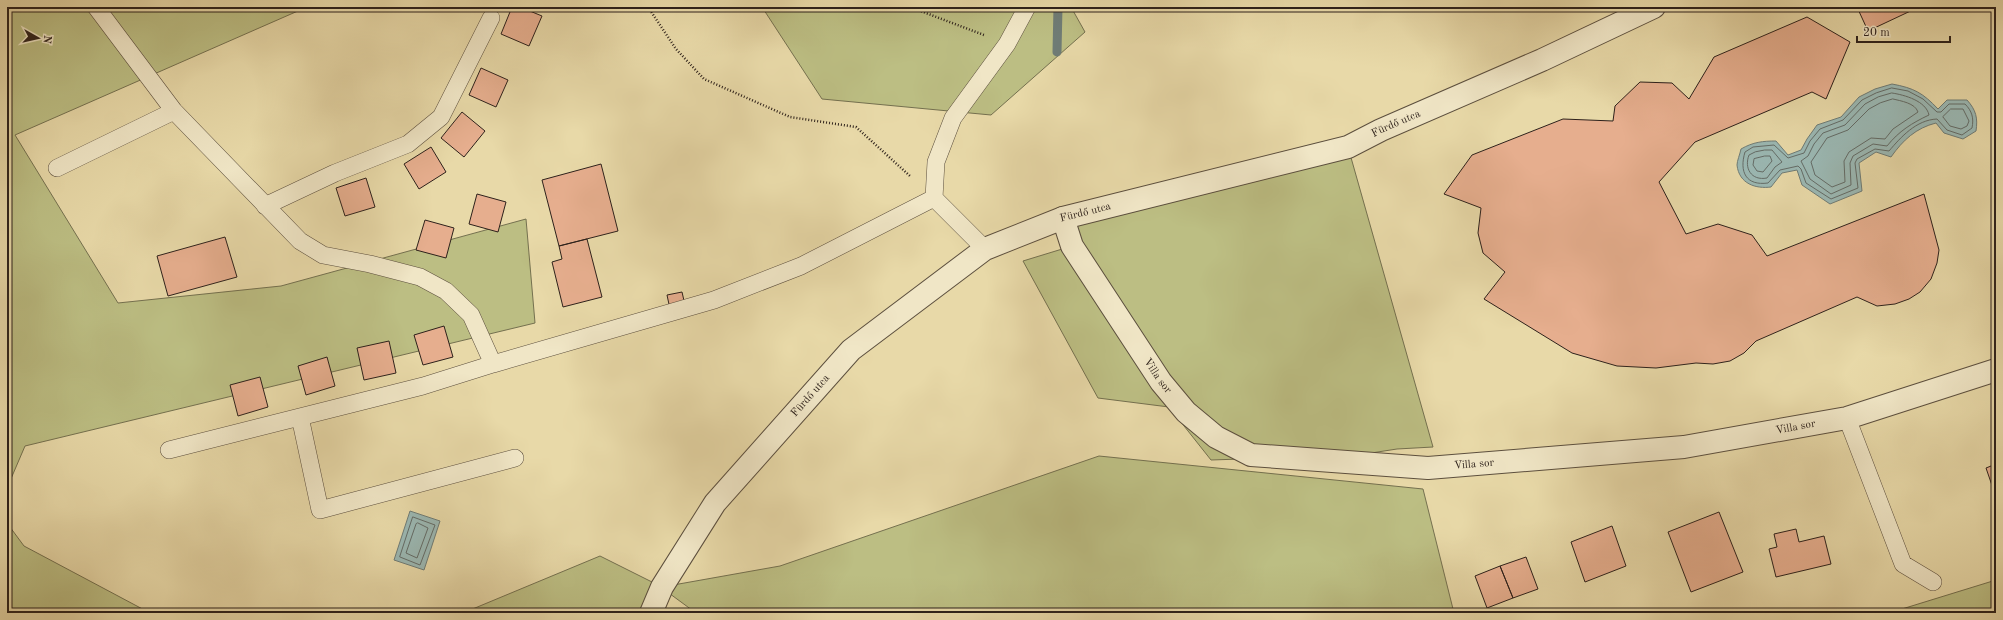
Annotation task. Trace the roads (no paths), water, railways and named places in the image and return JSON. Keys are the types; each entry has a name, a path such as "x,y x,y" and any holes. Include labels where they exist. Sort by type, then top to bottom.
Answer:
{"street":[{"name":"Fürdő utca","path":"652,613 662,588 715,503 851,350 985,249 1063,218 1348,147 1381,130 1542,60 1654,7"},
{"name":"Villa sor","path":"1063,218 1072,246 1161,382 1186,412 1216,438 1251,455 1428,468 1684,446 1847,418 1996,370"}],"lane":[{"path":"96,7 174,111 300,241 322,255 370,264 420,277 446,291 471,315 493,364"},
{"path":"985,249 934,198 936,162 953,118 1007,44 1027,7"},
{"path":"265,206 335,173 408,144 441,118 491,18"},
{"path":"57,168 174,111"},
{"path":"169,450 423,386 493,364 714,300 801,266 934,198"},
{"path":"300,417 320,510 515,458"},
{"path":"1847,418 1903,564 1933,582"}],"water":[{"path":"1892,84 1906,87 1918,92 1938,109 1947,100 1967,100 1976,114 1976,131 1963,139 1944,133 1936,123 1916,131 1900,145 1891,157 1876,152 1859,163 1862,191 1830,204 1802,185 1797,170 1782,173 1771,187 1754,186 1749,184 1741,177 1738,171 1737,162 1741,149 1758,142 1776,141 1788,155 1801,150 1817,125 1841,117 1859,97 1875,89"},
{"path":"410,511 440,521 424,570 394,560"}],"waterway":[{"path":"1057,52 1058,7"}]}
